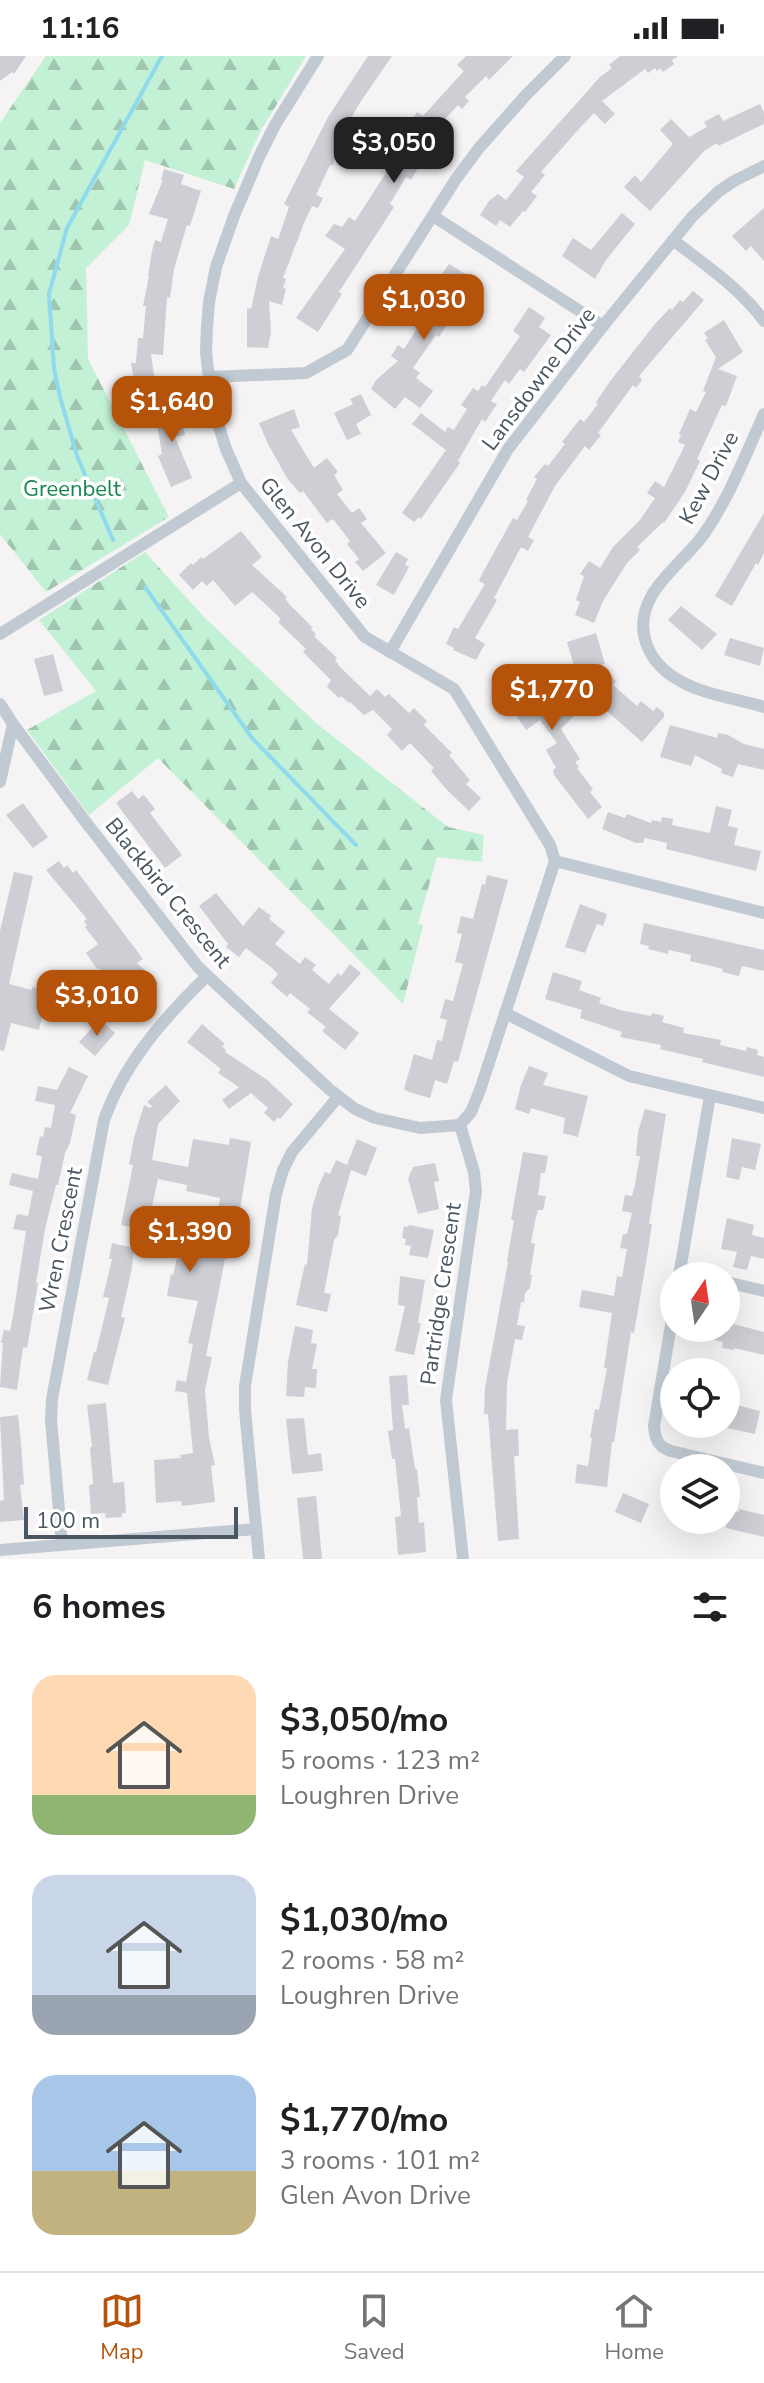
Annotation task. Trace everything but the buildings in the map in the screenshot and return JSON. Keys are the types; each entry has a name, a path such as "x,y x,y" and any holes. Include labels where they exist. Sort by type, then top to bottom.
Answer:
{"street":[{"name":"Glen Avon Drive","path":"318,56 275,125 253,169 224,241 209,302 206,352 212,405 241,483 365,637 454,689 550,845 555,861"},
{"path":"210,377 306,373 347,350 479,148 565,56"},
{"name":"Lansdowne Drive","path":"390,652 508,449 692,217 719,191 764,166"},
{"path":"433,216 603,326"},
{"path":"673,240 736,289 764,321"},
{"name":"Kew Drive","path":"764,414 715,517 698,542 652,595 642,625 649,652 679,681 764,707"},
{"path":"0,634 241,483"},
{"name":"Blackbird Crescent","path":"0,704 85,821 207,976 338,1097 375,1118 399,1124 420,1128 460,1125"},
{"path":"0,782 13,724"},
{"path":"460,1125 471,1112 480,1090 555,861 764,913"},
{"name":"Wren Crescent","path":"62,1544 51,1420 52,1399 104,1120 128,1067 207,976"},
{"path":"505,1013 629,1076 764,1108"},
{"path":"682,1262 710,1096"},
{"path":"259,1559 245,1386 276,1194 292,1152 338,1097"},
{"name":"Partridge Crescent","path":"460,1125 474,1172 476,1191 446,1400 463,1559"},
{"path":"740,1285 764,1291"},
{"path":"668,1342 654,1426 655,1439 664,1449 764,1473"},
{"path":"0,1550 256,1529"}],"green space":[{"name":"Greenbelt","path":"46,56 306,56 260,132 234,189 145,160 129,225 86,268 88,359 169,517 46,592 0,534 0,123"},
{"name":"Greenbelt","path":"145,552 204,617 316,723 448,827 484,835 482,862 437,857 418,924 423,925 403,1004 158,758 89,815 27,730 96,691 39,620"}],"waterway":[{"path":"113,540 77,456 60,397 54,368 49,294 67,228 162,56"},
{"path":"145,587 252,738 356,845"}]}
